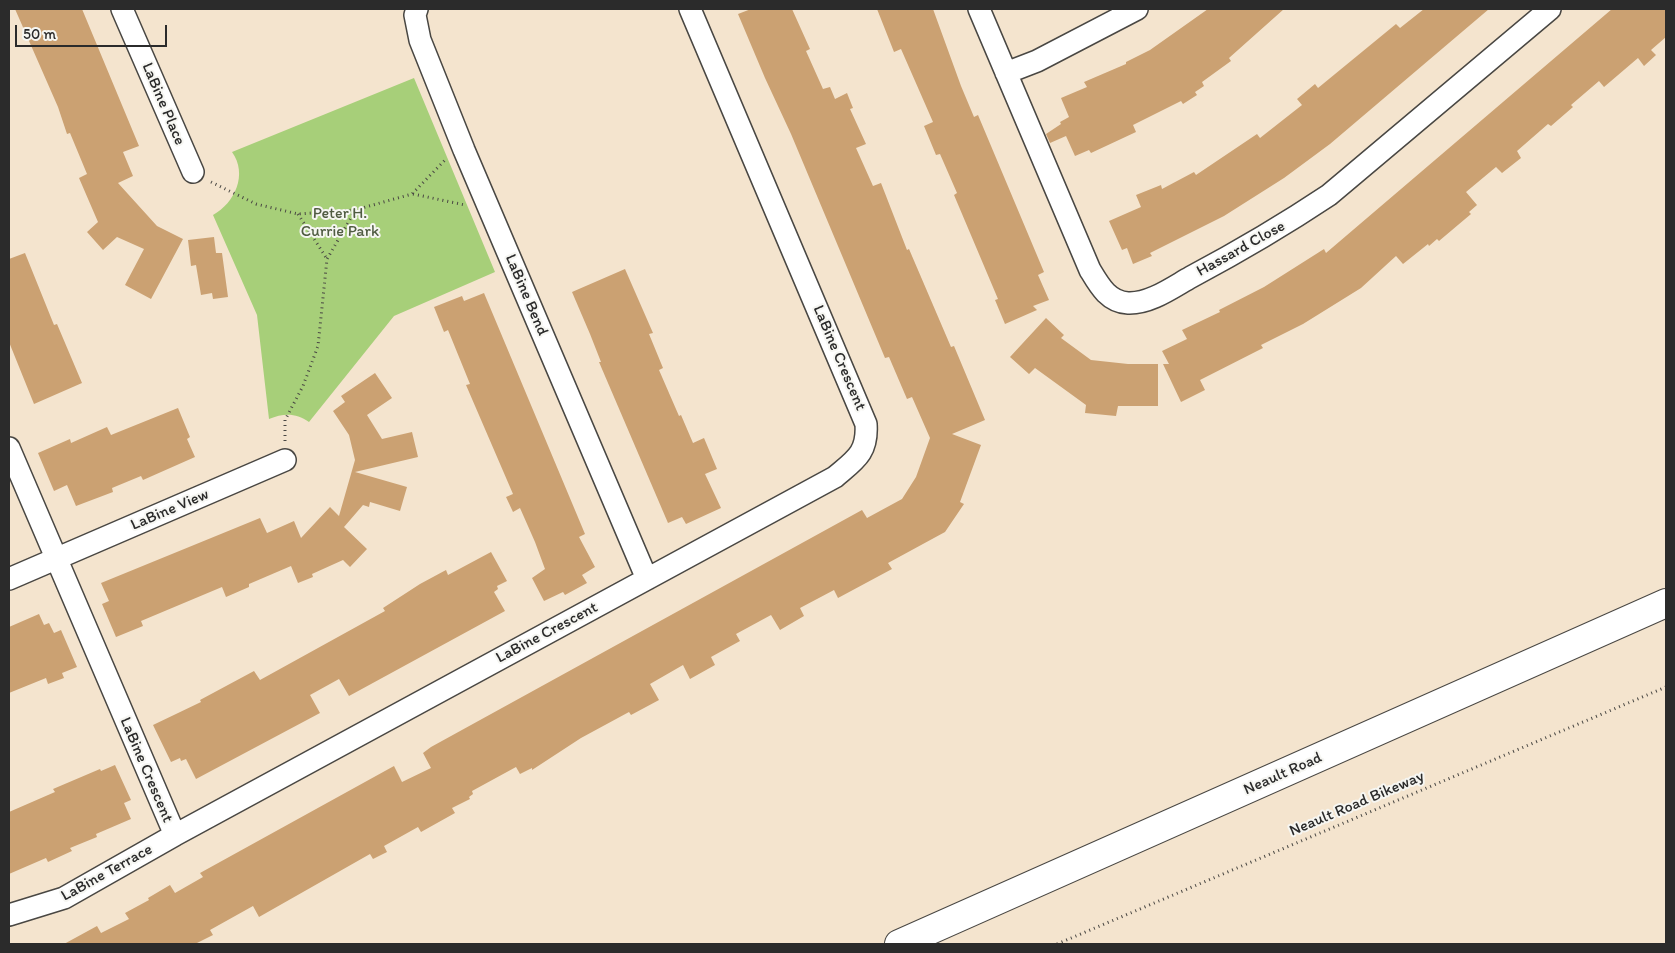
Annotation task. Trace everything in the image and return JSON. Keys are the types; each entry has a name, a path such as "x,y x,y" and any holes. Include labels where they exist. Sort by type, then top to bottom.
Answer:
{"main road":[{"name":"Neault Road","path":"899,944 1666,603"}],"street":[{"name":"LaBine Place","path":"122,9 193,172"},
{"name":"LaBine Bend","path":"418,9 415,15 420,40 464,150 647,579"},
{"name":"LaBine Crescent","path":"9,448 175,835 835,477 859,457 867,440 866,424 690,9"},
{"name":"Hassard Close","path":"979,9 1090,270 1102,290 1114,299 1126,303 1141,303 1240,251 1289,222 1329,195 1550,9"},
{"path":"1006,73 1037,61 1137,9"},
{"name":"LaBine View","path":"9,579 285,460"},
{"name":"LaBine Terrace","path":"9,915 64,898 175,835"}],"path":[{"path":"412,194 448,156"},
{"path":"232,193 256,204 298,214 356,210 412,194 469,205"},
{"path":"285,420 303,386 318,346 327,259 356,210"},
{"path":"298,214 327,259"},
{"name":"Neault Road Bikeway","path":"1057,944 1666,687"}],"green space":[{"name":"Peter H. Currie Park","path":"414,78 495,272 394,316 309,422 290,415 269,419 257,315 213,215 228,203 237,187 239,169 232,152"}],"building":[{"path":"15,9 82,9 139,146 123,152 133,176 118,183 157,226 183,239 151,299 125,285 144,249 117,237 103,250 87,232 98,222 79,178 87,174 70,133 67,134 58,107"},
{"path":"751,9 792,9 810,49 806,51 823,89 830,87 835,99 847,93 853,108 850,109 866,144 856,148 873,186 881,183 907,250 909,249 951,347 954,346 985,420 952,434 981,445 960,502 964,504 945,532 888,563 892,569 838,598 834,590 800,608 804,616 780,630 771,615 736,634 740,641 711,657 715,665 690,679 683,665 650,684 659,700 631,715 629,712 581,738 532,770 532,768 520,774 516,767 472,791 473,794 469,797 470,799 452,808 455,813 421,832 418,827 384,846 387,852 373,859 370,854 259,917 253,906 210,930 213,935 195,944 64,944 97,926 101,933 129,919 125,913 149,900 148,898 170,885 175,893 203,877 200,873 394,766 402,782 431,768 423,753 431,747 862,510 867,518 902,499 916,477 930,438 912,397 907,399 889,357 885,358 791,134 738,14"},
{"path":"877,9 933,9 974,117 978,115 1044,272 1038,275 1049,300 1033,306 1037,310 1005,324 995,300 998,299 954,195 957,193 940,154 936,155 924,126 933,122 901,49 894,52"},
{"path":"1208,9 1284,9 1229,58 1231,61 1202,82 1204,86 1195,92 1197,95 1183,104 1181,101 1133,125 1136,132 1091,153 1089,150 1075,156 1066,136 1050,143 1046,134 1069,117 1061,98 1087,87 1084,82 1126,64 1126,62 1150,50"},
{"path":"1424,9 1489,9 1330,144 1284,178 1224,216 1150,253 1152,256 1133,264 1127,248 1122,250 1109,221 1141,207 1136,195 1161,185 1162,189 1194,172 1196,175 1257,134 1260,138 1302,105 1297,99 1315,84 1318,88 1396,24 1400,28"},
{"path":"1612,9 1666,9 1666,37 1651,50 1656,55 1644,66 1638,58 1604,87 1599,81 1571,105 1573,107 1551,126 1548,124 1517,151 1521,158 1502,173 1496,167 1466,192 1477,205 1469,212 1471,214 1439,241 1437,239 1429,246 1428,244 1403,264 1396,256 1361,288 1303,324 1261,345 1263,348 1200,380 1205,390 1181,402 1163,364 1169,364 1162,351 1187,339 1182,330 1220,312 1219,310 1264,287 1324,249 1326,253"},
{"path":"214,237 216,253 222,253 228,297 213,299 212,293 201,295 196,265 191,266 188,240"},
{"path":"25,253 54,325 57,324 82,383 34,404 9,342 9,259"},
{"path":"625,269 653,333 649,334 663,368 659,370 679,416 681,415 693,443 704,438 717,469 705,474 721,508 686,524 682,517 668,523 599,362 601,362 572,292"},
{"path":"484,293 585,534 579,537 595,567 582,575 587,583 565,595 563,592 544,601 532,578 545,569 535,542 520,508 513,512 506,497 513,494 466,385 470,384 448,330 444,332 434,307 462,296 464,301"},
{"path":"1046,318 1064,335 1061,338 1091,360 1128,364 1158,364 1158,406 1118,406 1116,416 1085,413 1086,405 1035,368 1029,374 1010,357"},
{"path":"375,373 392,398 367,415 382,439 412,432 418,457 355,472 407,487 400,511 370,502 369,507 363,505 344,527 367,549 350,567 343,560 312,574 313,577 298,583 291,566 249,584 249,587 226,597 222,587 141,621 143,626 116,637 102,604 109,601 101,583 260,518 267,533 294,521 301,538 330,507 339,516 355,460 349,435 333,411 345,402 341,396"},
{"path":"178,408 190,437 187,439 195,457 143,480 141,476 112,488 113,492 76,506 67,485 54,491 38,453 70,439 71,443 107,427 111,435"},
{"path":"491,552 507,581 497,586 498,589 494,592 505,611 349,696 339,679 310,695 320,713 196,779 186,759 181,761 180,758 171,762 153,725 201,702 200,700 254,671 260,680 385,611 383,608 420,584 446,570 448,575"},
{"path":"39,614 44,625 49,623 54,633 61,630 77,667 62,673 64,678 48,684 46,678 9,693 9,627"},
{"path":"115,765 131,800 124,803 131,819 96,834 97,837 70,848 72,851 48,862 46,858 9,874 9,812 55,792 53,789 100,769 101,771"}]}
